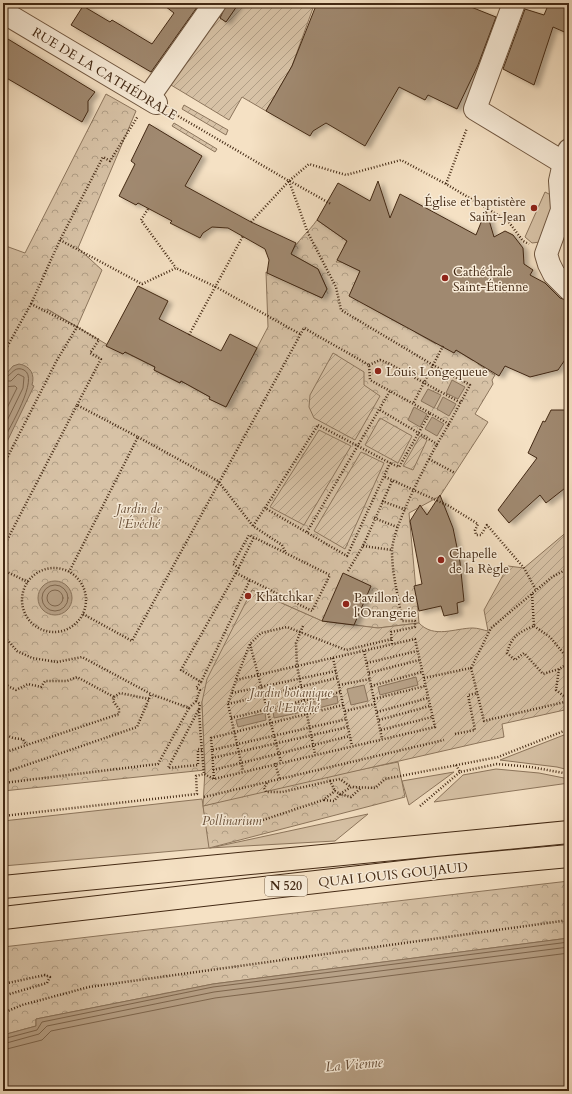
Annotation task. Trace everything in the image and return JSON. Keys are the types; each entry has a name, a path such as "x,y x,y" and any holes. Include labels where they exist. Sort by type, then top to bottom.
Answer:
{"main road":[{"name":"QUAI LOUIS GOUJAUD","path":"3,887 569,832"},
{"name":"QUAI LOUIS GOUJAUD","path":"3,918 438,868 569,856"}],"street":[{"path":"152,100 215,3"},
{"path":"514,3 475,109 566,156 560,181 562,210 546,254 548,264 554,274 569,289"},
{"name":"RUE DE LA CATHÉDRALE","path":"3,12 152,100"}],"path":[{"name":"RUE DE LA CATHÉDRALE","path":"152,100 207,134 331,204"},
{"path":"3,354 31,304 60,240 103,157 110,161 152,100"},
{"path":"446,184 475,109"},
{"path":"251,222 289,181 309,164 346,175 401,160 446,184 508,221 523,241 546,254"},
{"path":"289,181 308,233 336,287 341,310 433,365 470,385 429,459 397,527 392,550 402,621 415,621 415,627 391,632 392,644"},
{"path":"148,208 141,220 176,268 216,287 300,334"},
{"path":"189,334 243,236"},
{"path":"60,240 142,284 176,268"},
{"path":"3,548 100,359 90,353 99,340 31,304"},
{"path":"3,466 57,360 77,327"},
{"path":"83,614 132,641 218,481 304,328 369,365"},
{"path":"413,404 423,382 443,346"},
{"path":"369,365 380,360 388,363 461,403"},
{"path":"369,365 370,380 449,424"},
{"path":"307,532 390,391"},
{"path":"77,405 218,481 253,526 282,545 286,554"},
{"path":"380,410 437,444"},
{"path":"253,526 318,425 399,468 430,413"},
{"path":"69,572 138,437"},
{"path":"429,459 455,473"},
{"path":"265,508 347,556 385,477 390,463"},
{"path":"385,477 449,506 478,524 475,530 476,535 481,535 487,525 524,568 536,590"},
{"path":"348,571 363,546 374,518 392,481"},
{"path":"382,501 406,510"},
{"path":"374,518 397,527"},
{"path":"236,573 312,611 330,575 249,535 238,550 233,564 239,568"},
{"path":"201,682 181,670 239,568 254,537"},
{"path":"363,546 392,550"},
{"path":"566,554 569,567 552,577 491,628 471,668 484,721 569,701"},
{"path":"46,569 60,569 69,572 77,578 83,587 86,596 83,614 73,626 62,631 49,632 37,628 28,618 22,607 22,594 28,582 34,575 46,569"},
{"path":"3,570 28,582"},
{"path":"3,783 158,764 189,708 196,701 200,690 196,688 201,682 250,580"},
{"path":"532,594 534,626"},
{"path":"303,626 296,643 296,666 315,754"},
{"path":"534,626 550,637 569,661 559,668 543,674 524,653 515,660 507,653 510,642 518,632 534,626"},
{"path":"243,771 228,704 250,644 261,633 287,627 346,650 392,639"},
{"path":"3,634 17,651 32,658 57,662 82,657 151,694 189,708"},
{"path":"3,816 197,794 196,776 204,774 214,779 275,763 435,727 415,639 236,680"},
{"path":"250,644 281,762"},
{"path":"364,651 382,739"},
{"path":"367,663 418,651"},
{"path":"333,658 352,746"},
{"path":"369,673 419,660"},
{"path":"424,678 471,668"},
{"path":"559,668 556,690 569,701"},
{"path":"232,693 336,671"},
{"path":"3,672 6,685 16,690 28,684 41,687 45,681 67,681 77,677 114,697"},
{"path":"371,686 422,672"},
{"path":"228,704 337,678"},
{"path":"339,685 370,679"},
{"path":"374,699 425,686"},
{"path":"231,718 340,692"},
{"path":"114,697 120,693 149,699"},
{"path":"455,734 475,730 468,696 478,693"},
{"path":"3,773 137,727 151,694"},
{"path":"3,748 6,752 119,714 119,709 113,701 114,697"},
{"path":"377,712 428,698"},
{"path":"196,701 200,704 199,709 204,774"},
{"path":"345,711 375,704"},
{"path":"214,779 211,738 270,722 343,705"},
{"path":"379,720 430,706"},
{"path":"199,709 168,768 198,765 198,749 202,750"},
{"path":"381,730 432,717"},
{"path":"212,750 347,720"},
{"path":"212,758 348,727"},
{"path":"267,782 264,788 266,792 282,792 340,779 351,787 375,788 385,779 498,757 569,729"},
{"path":"3,732 15,739 23,739 26,745"},
{"path":"213,770 350,736"},
{"path":"204,797 444,740"},
{"path":"275,763 280,780"},
{"path":"420,806 460,772 497,764 569,774"},
{"path":"456,765 460,772"},
{"path":"330,781 335,791 351,798 361,788"},
{"path":"323,800 334,801 340,794 351,787"},
{"path":"263,820 323,800 335,791"},
{"path":"3,1013 22,1005 89,987 569,920"},
{"path":"3,984 45,975 50,978 47,982 3,996"}],"green space":[{"path":"239,3 301,3 313,8 292,66 266,111 242,97 229,120 166,82 215,14 226,22"},
{"name":"Jardin de l'Évêché","path":"106,94 136,111 78,248 102,270 77,327 123,354 125,352 155,367 154,370 180,383 181,381 226,407 268,327 266,272 322,298 327,289 318,269 291,254 296,245 317,220 347,241 344,246 347,248 336,262 342,262 360,271 352,290 366,305 404,326 407,321 415,332 436,344 438,340 454,353 456,350 472,360 478,361 478,364 495,375 492,380 493,384 475,414 488,422 440,496 409,513 419,623 378,628 322,621 252,590 202,702 205,770 3,791 3,245 25,253"},
{"path":"184,105 228,130 226,135 182,109"},
{"path":"174,123 217,149 215,152 172,126"},
{"path":"545,192 551,195 552,208 540,242 532,243 525,237"},
{"path":"333,353 364,372 364,385 380,396 355,440 314,418 309,407 310,395"},
{"path":"380,418 412,436 398,463 365,445"},
{"path":"319,430 351,446 304,525 270,507"},
{"path":"420,436 427,440 413,470 403,466"},
{"path":"361,452 384,463 345,549 314,531"},
{"name":"Jardin botanique de l'Evêché","path":"569,530 569,709 502,724 504,737 203,806 205,770 202,702 207,679 252,590 322,621 378,628 419,623 431,631 438,632 466,628 488,631 484,610 508,566 524,568"},
{"path":"569,733 569,770 557,767 500,760"},
{"name":"Pollinarium","path":"398,762 405,797 209,848 203,806 279,786"},
{"path":"496,769 539,773 569,779 569,783 434,802 463,775"},
{"path":"454,772 409,805 402,781"},
{"path":"202,799 210,848 3,866 3,821"},
{"path":"368,814 335,841 210,848"},
{"path":"569,881 569,938 213,984 36,1019 36,1026 3,1035 3,947"}],"water":[{"path":"19,364 29,369 33,378 32,385 34,386 3,450 3,372 7,373 13,366"},
{"path":"452,380 465,387 458,399 446,393"},
{"path":"428,389 441,395 434,408 421,401"},
{"path":"443,397 456,404 449,416 437,409"},
{"path":"414,407 427,414 420,427 408,420"},
{"path":"432,417 444,424 437,436 425,429"},
{"path":"52,581 58,581 67,586 71,592 71,604 67,610 58,615 52,615 43,610 38,601 38,595 43,586"},
{"path":"416,677 418,685 380,695 378,687"},
{"path":"364,685 368,701 351,705 347,689"},
{"path":"337,696 338,703 310,710 309,703"},
{"path":"301,704 302,712 274,718 273,711"},
{"path":"265,713 266,720 238,727 236,720"},
{"name":"La Vienne","path":"569,938 569,1091 3,1091 3,1035 36,1026 36,1019 213,984"}],"building":[{"path":"161,3 200,3 151,72 71,25 83,6 110,22 112,20 152,44 174,13"},
{"path":"227,3 239,3 226,22 220,18"},
{"path":"317,3 461,3 496,17 478,65 457,109 428,95 425,100 399,87 365,146 326,123 313,131 310,136 266,111 292,66"},
{"path":"549,3 569,3 569,34 553,27 534,85 503,69 525,9 544,15"},
{"path":"3,36 95,92 88,101 88,111 82,122 3,76"},
{"path":"149,124 202,156 185,186 251,222 296,243 291,254 318,269 327,289 322,298 267,273 269,260 265,249 228,228 212,227 203,233 200,238 170,223 172,221 138,203 136,205 119,196 135,164 131,161"},
{"name":"Cathédrale Saint-Étienne","path":"378,181 390,218 400,194 476,235 486,210 494,237 505,231 513,235 523,248 524,264 533,270 530,275 545,283 560,298 569,301 569,354 558,370 530,377 505,366 499,376 456,350 454,353 349,296 360,271 337,260 347,241 317,220 338,183 370,201"},
{"path":"138,286 168,301 159,319 221,351 230,334 257,348 226,407 209,399 210,397 181,381 180,383 154,370 155,367 125,352 123,354 106,346"},
{"path":"551,410 569,410 569,485 546,503 540,495 509,523 498,510 537,458 528,453 543,421 545,422"},
{"name":"Chapelle de la Règle","path":"440,495 453,528 460,562 464,601 457,603 458,613 444,616 441,606 419,611 414,586 422,584 410,521 420,505 427,515"},
{"name":"Pavillon de l'Orangerie","path":"343,573 371,586 354,625 322,621"}],"place":[{"name":"Église et baptistère Saint-Jean","path":"534,208"},
{"name":"Cathédrale Saint-Étienne","path":"445,278"},
{"name":"Louis Longequeue","path":"378,371"},
{"name":"Chapelle de la Règle","path":"441,560"},
{"name":"Khatchkar","path":"248,596"},
{"name":"Pavillon de l'Orangerie","path":"346,604"}]}
